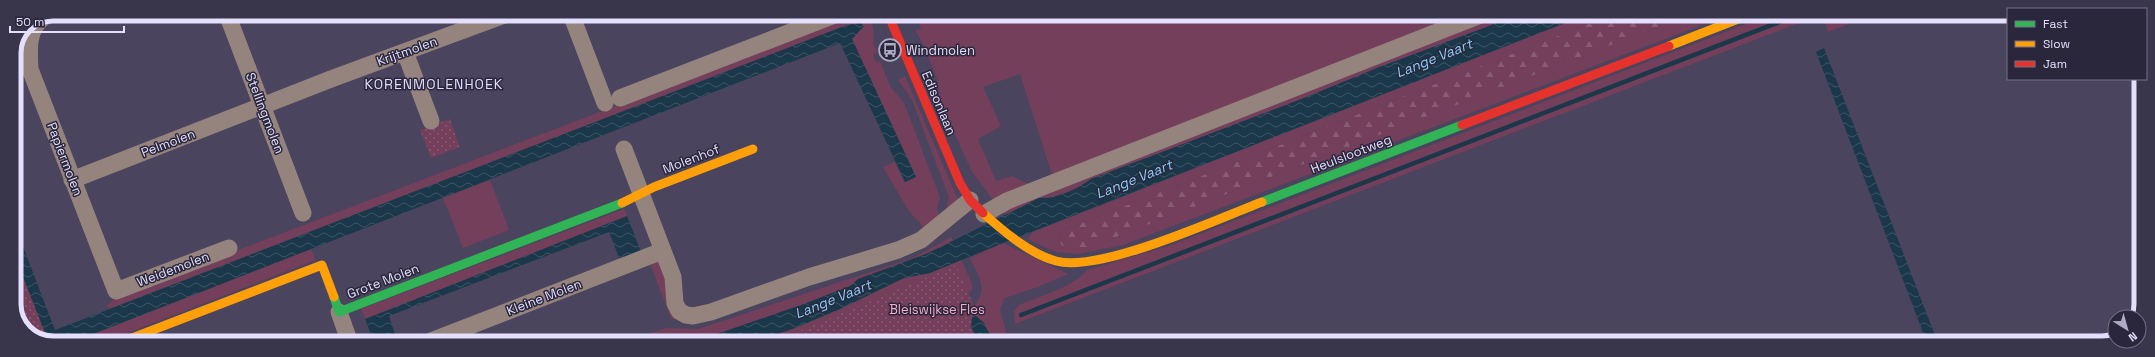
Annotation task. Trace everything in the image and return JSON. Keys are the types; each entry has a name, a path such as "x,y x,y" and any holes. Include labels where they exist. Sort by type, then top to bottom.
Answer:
{"street":[{"name":"Stellingmolen","path":"230,21 303,213"},
{"name":"Krijtmolen","path":"263,106 488,21"},
{"path":"574,21 612,100 819,21"},
{"name":"Edisonlaan","path":"891,21 949,159 970,200"},
{"path":"984,214 1008,201 1465,21"},
{"name":"Heulslootweg","path":"970,200 984,214 1028,248 1055,260 1070,264 1100,260 1136,250 1733,21"},
{"name":"Papiermolen","path":"36,26 30,40 30,69 116,291"},
{"path":"405,52 431,121"},
{"name":"Pelmolen","path":"72,180 263,106"},
{"path":"624,149 673,278 676,307 686,315 693,316 711,312 809,277 898,250 921,240 970,200"},
{"name":"Molenhof","path":"640,194 753,149"},
{"name":"Grote Molen","path":"137,336 322,265 339,312 617,205 640,194"},
{"name":"Weidemolen","path":"116,291 229,248"},
{"name":"Kleine Molen","path":"444,336 662,251"},
{"path":"339,312 348,336"}],"green space":[{"path":"838,21 871,21 874,44 877,53 873,55 876,62 880,61 890,86 904,103 940,197 937,209 940,216 924,228 908,210 883,167 895,162 904,182 916,177 852,39 864,26 847,25 109,309 107,305 118,296"},
{"path":"918,21 1454,21 1053,178 1020,74 983,87 1001,126 978,139 996,181 1012,176 1032,186 994,201 972,172 940,101 937,79 924,46 915,30 921,29"},
{"path":"1478,21 1502,21 1091,179 1079,188 1047,199 1039,198 1006,215 1000,208"},
{"path":"1570,21 1596,21 1059,232 1061,245 1085,249 1673,21 1713,21 1123,245 1078,254 1056,252 1027,239 1033,232"},
{"path":"1596,21 1673,21 1085,249 1073,249 1061,245 1059,232"},
{"path":"1754,21 1804,21 1015,324 1014,311 1019,305 1065,286 1082,276 1087,270 1169,246"},
{"path":"1825,21 1857,21 1828,32"},
{"path":"905,76 958,200 946,209 949,197 912,100 898,80"},
{"path":"450,119 460,147 431,158 420,130"},
{"path":"490,180 509,230 463,248 443,198"},
{"path":"624,209 627,216 365,319 361,309"},
{"path":"951,237 953,241 926,254 858,279 850,286 804,304 711,336 641,336 666,328 698,329 913,258"},
{"path":"1003,243 1068,274 1038,287 1005,298 1000,309 1007,336 990,336 984,323 948,334 972,309 981,293 982,289 980,279 970,258"},
{"path":"311,249 316,260 120,336 88,336"},
{"path":"21,258 51,336 35,331 23,317 21,307"},
{"path":"660,259 686,320 671,319 650,263"},
{"name":"Bleiswijkse Fles","path":"961,259 972,284 972,290 955,306 936,336 772,336 840,309 904,278 930,273"},
{"name":"Bleiswijkse Fles","path":"956,265 987,336 788,336"}],"water":[{"name":"Lange Vaart","path":"1502,21 1570,21 930,273 904,278 840,309 795,328 772,336 711,336 804,304 850,286 858,279 926,254 1039,198 1053,197 1066,193 1091,179 1304,98 1377,68"},
{"path":"861,23 864,26 852,39 916,177 905,182 840,43 88,336 46,336 21,272 21,241 55,330 847,25"},
{"path":"1824,48 1935,336 1924,336 1816,52"},
{"path":"627,216 641,252 620,260 609,232 389,316 396,336 371,336 365,319"},
{"path":"975,315 984,323 990,336 976,336 971,327 972,317"}],"waterway":[{"path":"1021,315 1782,21"}],"traffic: fast":[{"path":"1262,202 1462,125"},
{"path":"334,297 339,312 622,203"}],"traffic: slow":[{"path":"1669,46 1733,21"},
{"path":"622,203 654,187 753,149"},
{"path":"983,213 1008,234 1036,253 1056,261 1076,263 1129,252 1189,231 1262,202"},
{"path":"137,336 322,265 334,297"}],"traffic: jam":[{"path":"891,21 960,183 970,200 983,213"},
{"path":"1462,125 1669,46"}],"place":[{"name":"Windmolen","path":"890,50"}],"district":[{"name":"KORENMOLENHOEK","path":"434,84"}]}
